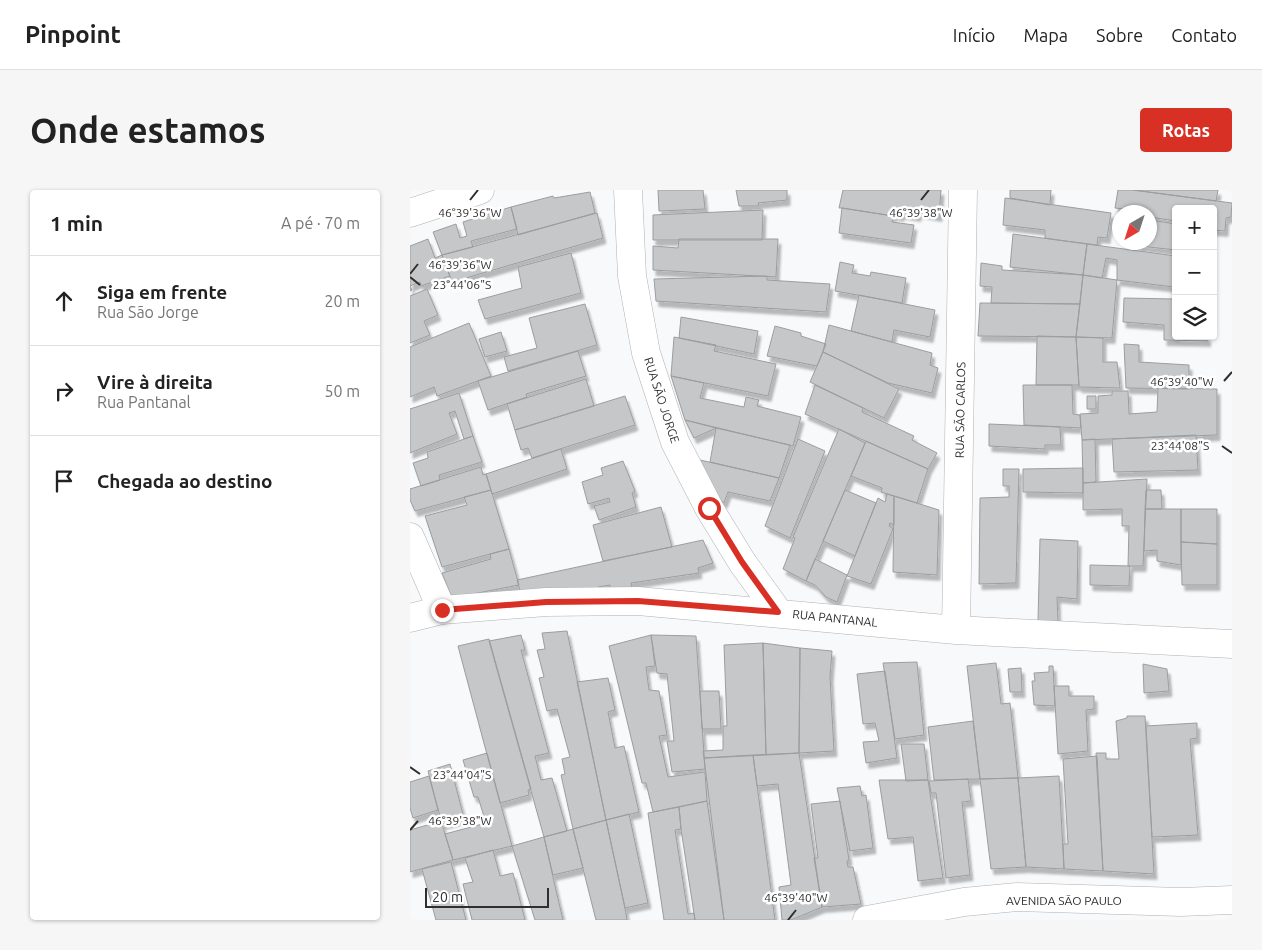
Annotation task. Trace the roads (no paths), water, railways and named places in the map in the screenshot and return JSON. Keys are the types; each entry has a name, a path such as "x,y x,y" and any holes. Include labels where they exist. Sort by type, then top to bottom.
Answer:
{"street":[{"path":"410,213 480,190"},
{"name":"RUA SÃO JORGE","path":"628,190 632,276 646,353 675,442 714,516 742,562 778,612"},
{"name":"RUA SÃO CARLOS","path":"956,630 963,190"},
{"path":"410,537 442,610"},
{"name":"RUA PANTANAL","path":"410,618 442,610 546,602 638,601 778,612 956,630 1232,644"},
{"name":"AVENIDA SÃO PAULO","path":"867,920 964,902 1017,897 1181,902 1232,900"}]}
